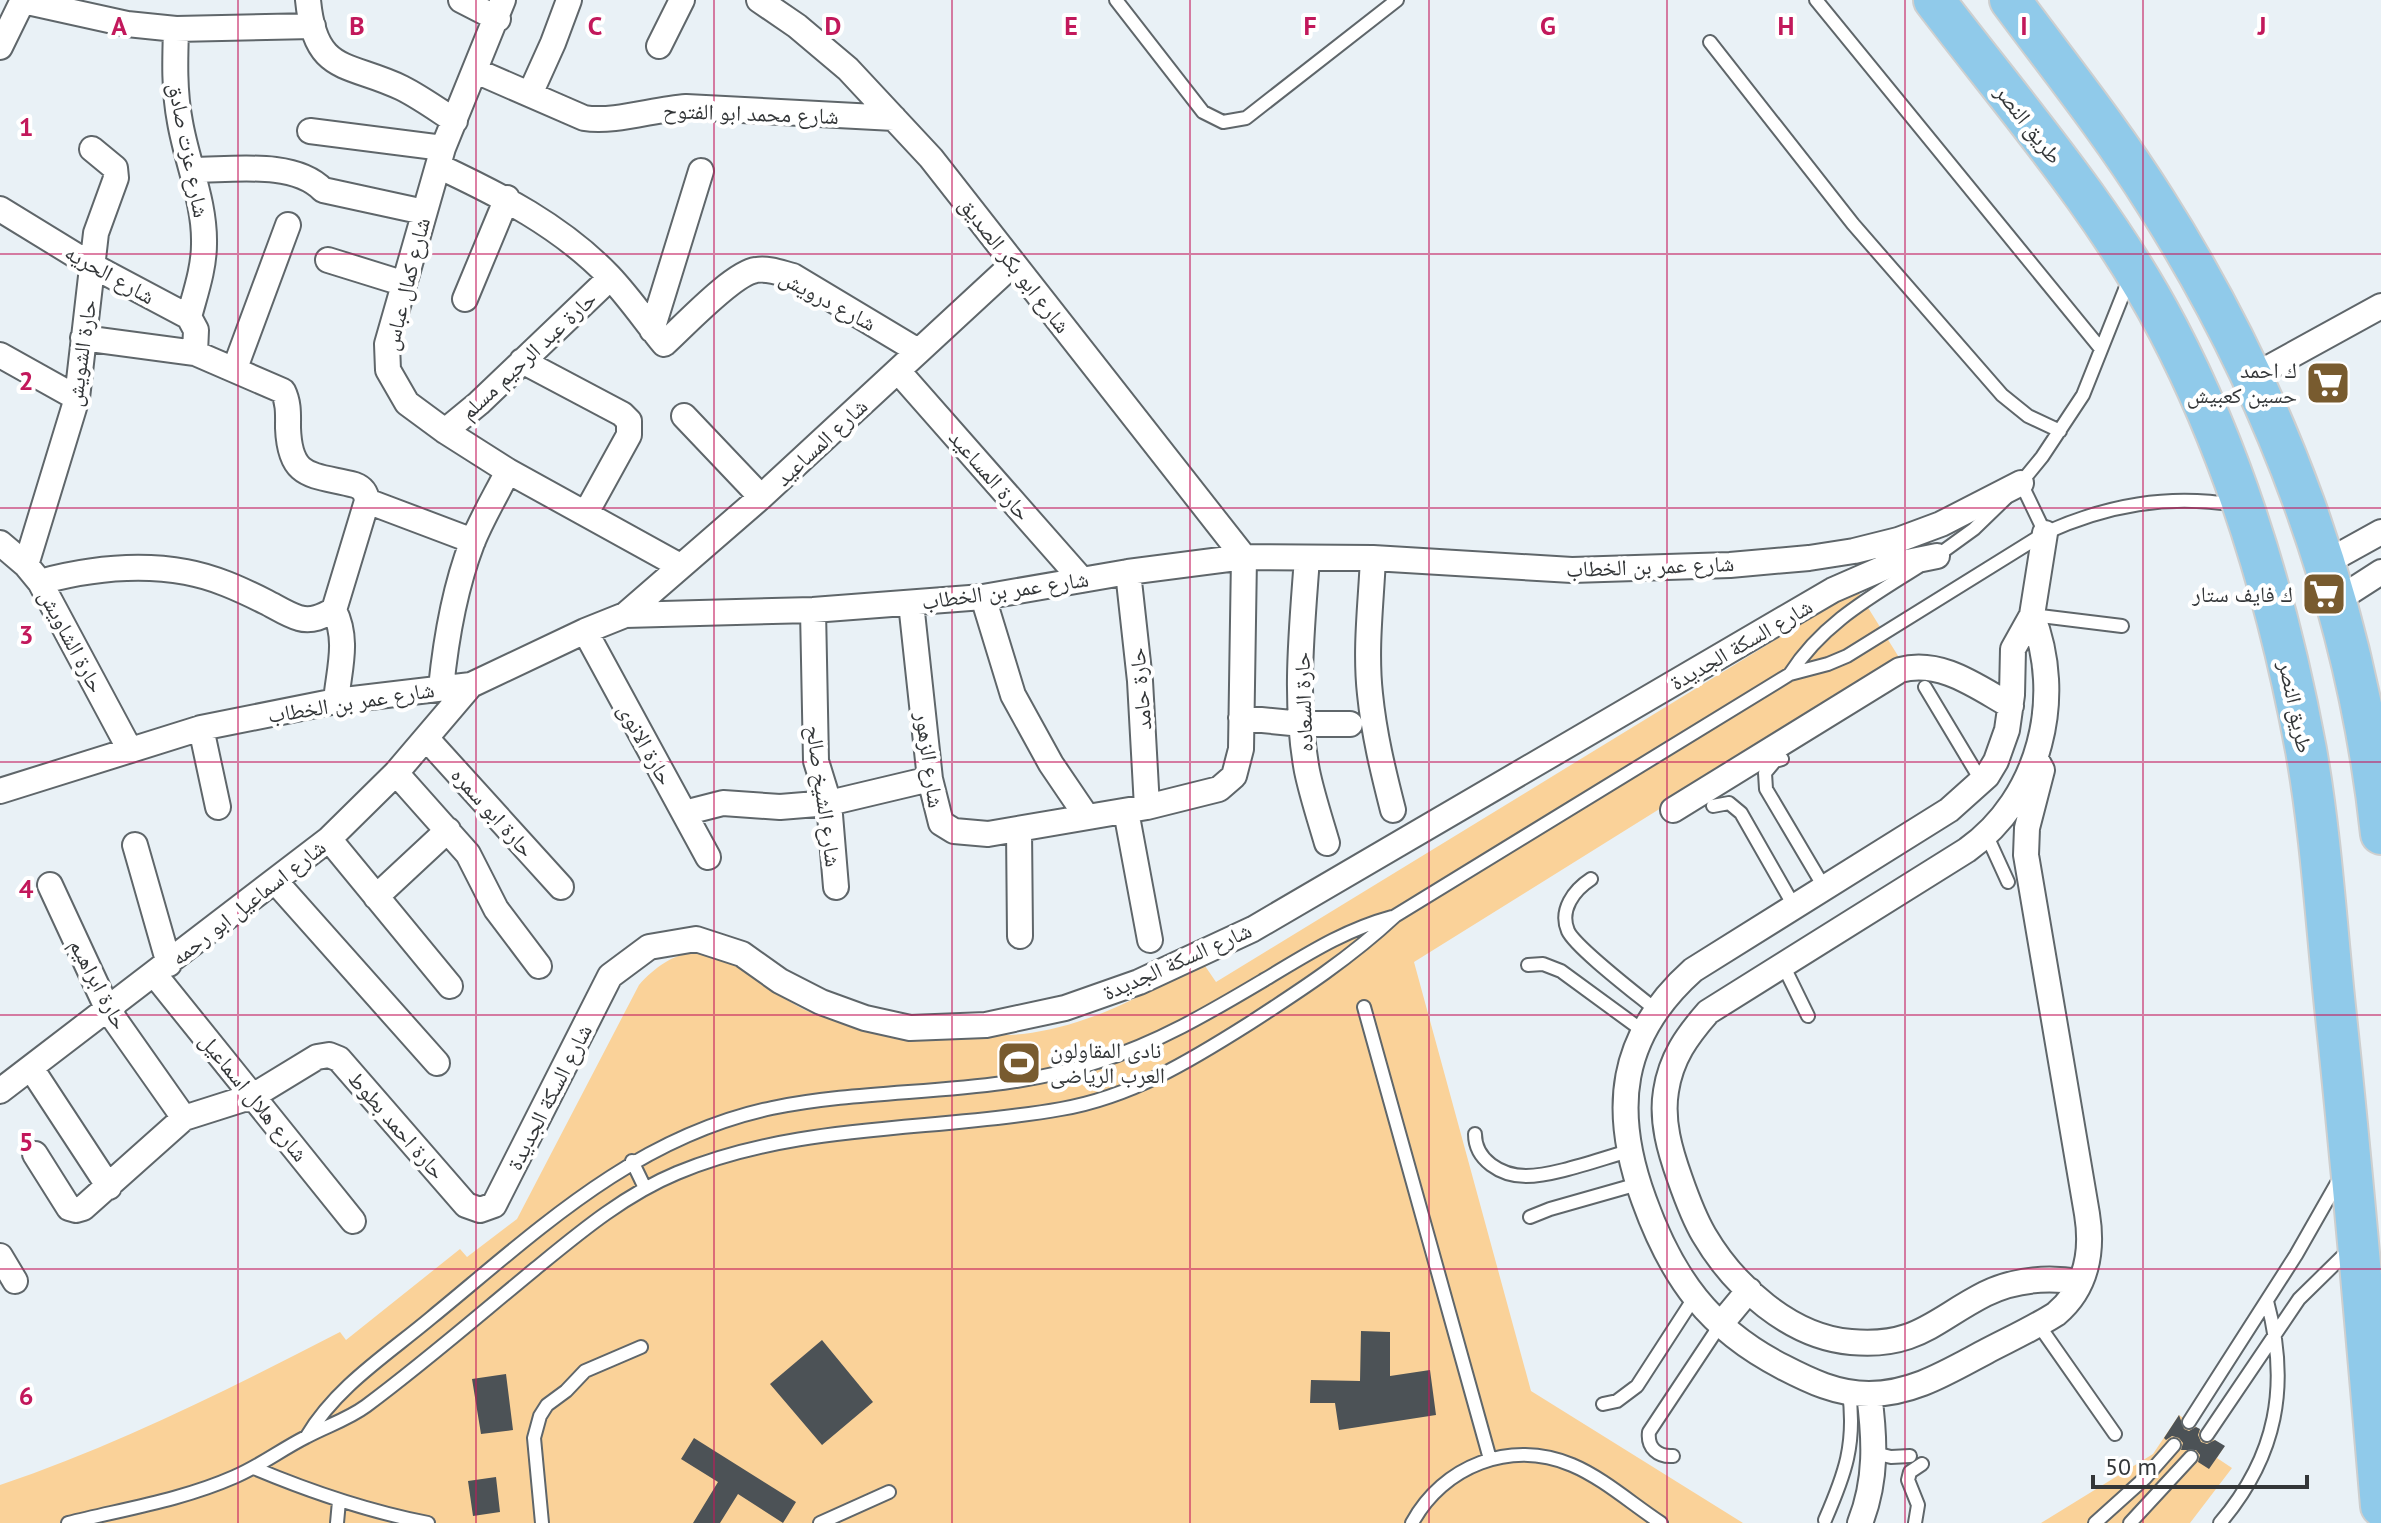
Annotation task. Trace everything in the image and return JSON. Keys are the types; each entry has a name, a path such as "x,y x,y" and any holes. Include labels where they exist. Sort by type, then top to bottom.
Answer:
{"highway":[{"name":"طريق النصر","path":"1934,0 2065,171 2133,269 2167,327 2207,410 2245,507 2273,605 2306,750 2318,834 2351,1155 2381,1506"},
{"path":"2011,0 2154,200 2213,298 2252,377 2286,455 2336,601 2369,746 2381,834"}],"street":[{"path":"308,0 319,46 326,56 338,64 402,88 455,121"},
{"path":"461,0 501,9"},
{"path":"530,94 569,0"},
{"path":"659,46 682,0"},
{"name":"شارع ابو بكر الصديق","path":"759,0 797,26 848,69 931,158 1244,557"},
{"path":"0,47 23,1 127,24 176,29 313,26"},
{"name":"شارع كمال عباس","path":"501,9 441,157 402,283 387,344 388,370 407,403 445,431 508,471 680,566"},
{"name":"شارع عزت صادق","path":"176,29 174,75 180,123 202,207 204,245 199,282 189,317"},
{"name":"شارع محمد ابو الفتوح","path":"476,71 584,118 596,120 686,107 894,118"},
{"path":"310,131 441,157 578,247 610,278 658,337"},
{"name":"حارة الشويش","path":"15,560 77,398 96,233 116,172 92,149"},
{"path":"192,170 284,171 312,179 331,193 424,212"},
{"path":"658,337 701,171"},
{"path":"465,299 507,198"},
{"name":"شارع الحريه","path":"0,209 93,266 189,317"},
{"path":"235,368 288,225"},
{"path":"328,260 402,283"},
{"name":"شارع المساعيد","path":"625,615 761,497 1013,264"},
{"name":"شارع درويش","path":"658,337 753,270 773,270 793,276 918,351"},
{"name":"حارة عبد الرحيم مسلم","path":"445,431 610,278"},
{"path":"2252,377 2381,306"},
{"path":"189,317 196,330 195,353"},
{"path":"83,338 195,353 283,391 287,400 289,441 295,464 303,472 362,487 367,501 334,610 342,626 343,640 336,701"},
{"path":"0,355 77,398"},
{"path":"522,361 622,414 629,421 629,435 586,513"},
{"name":"حارة المساعيد","path":"898,371 1082,580"},
{"path":"684,416 761,497"},
{"path":"441,688 457,589 473,541 508,471"},
{"name":"شارع عمر بن الخطاب","path":"0,791 201,728 336,701 471,685 625,615 813,610 983,597 1128,572 1244,557 1373,558 1572,570 1698,567 1809,558 1854,551 1912,535 1981,505 2021,483"},
{"path":"367,501 473,541"},
{"path":"2325,563 2381,532"},
{"path":"2036,759 2042,770 2027,828 2026,855 2090,1230 2089,1257 2080,1282 2063,1307 2038,1324 1925,1384 1897,1392 1859,1393 1814,1384 1760,1355 1720,1325 1694,1298 1671,1264 1638,1184 1629,1151 1624,1113 1633,1054 1656,1010 1693,970 1949,810 1976,788 2003,746 2011,706 2013,649 2032,615 2045,533"},
{"name":"شارع السكة الجديدة","path":"494,1205 610,976 649,947 696,939 742,954 780,981 821,1002 865,1018 910,1028 986,1025 1065,1008 1139,982 1253,929 1859,576 1888,566 1937,556"},
{"name":"شارع الزهور","path":"911,603 930,779 941,823 954,831 988,834 1137,809 1219,789 1234,776 1241,749 1244,557"},
{"name":"حارة السعاده","path":"1307,558 1301,639 1302,724 1307,771 1327,843"},
{"path":"1373,558 1369,692 1378,751 1393,810"},
{"path":"15,560 76,572 151,568 187,572 223,582 300,619 318,618 334,610"},
{"name":"حارة الشاويش","path":"15,560 130,750"},
{"name":"حارة حامد","path":"1128,572 1140,681 1137,809 1150,940"},
{"path":"2336,601 2381,572"},
{"path":"983,597 1013,695 1051,764 1087,817"},
{"name":"شارع الشيخ صالح","path":"813,610 816,761 829,803 836,887"},
{"path":"2032,615 2045,652 2043,731 2036,759 2017,799 1987,836 1708,1012 1686,1036 1670,1069 1664,1117 1668,1141 1697,1222 1720,1259 1775,1312 1826,1338 1871,1343 1915,1335 2004,1287 2042,1279 2080,1282"},
{"name":"حارة الانوى","path":"585,631 708,857"},
{"path":"1673,810 1900,670 1924,666 1938,669 2011,706"},
{"path":"2013,676 2046,680"},
{"name":"شارع اسماعيل ابو رحمه","path":"0,1091 329,839 396,773 471,685"},
{"path":"1241,718 1302,724 1350,724"},
{"path":"201,728 218,807"},
{"name":"حارة ابو سمره","path":"426,738 561,887"},
{"path":"396,773 468,854 496,909 539,966"},
{"path":"684,813 723,803 780,807 829,803 930,779"},
{"path":"1976,788 1987,836"},
{"path":"1019,829 1020,936"},
{"path":"376,897 448,830"},
{"path":"329,839 450,986"},
{"path":"135,845 162,969"},
{"path":"275,881 437,1063"},
{"name":"حارة ابراهيم","path":"50,885 108,1010 184,1118"},
{"name":"شارع هلال اسماعيل","path":"162,969 253,1096 353,1221"},
{"path":"1656,1010 1686,1036"},
{"name":"حارة احمد بطوط","path":"35,1154 69,1208 83,1208 184,1118 253,1096 317,1057 329,1055 339,1059 466,1205 480,1210 494,1205"},
{"path":"31,1068 109,1187"},
{"path":"0,1256 15,1281"},
{"path":"1720,1325 1749,1290"},
{"path":"1859,1393 1874,1453 1872,1483 1860,1523"}],"lane":[{"path":"1116,0 1203,112 1223,122 1246,118 1397,0"},
{"path":"1816,0 2101,349"},
{"path":"1710,42 1853,224 2002,395 2028,416 2060,431"},
{"path":"1790,674 1829,626 1974,529 2021,483 2083,395 2133,269"},
{"path":"2021,483 2045,533"},
{"path":"68,1523 205,1489 254,1468 307,1436 363,1409 563,1245 645,1188 701,1163 761,1147 829,1135 1027,1115 1090,1103 1138,1087 1207,1050 1305,988 1395,916 1790,674 1847,656 2045,533 2080,517 2146,502 2212,501 2245,507"},
{"path":"2032,615 2122,626"},
{"path":"1925,687 1976,788"},
{"path":"1782,759 1775,761 1765,773 1766,789 1824,887"},
{"path":"1713,806 1729,803 1741,813 1794,906"},
{"path":"1987,836 2008,882"},
{"path":"1591,879 1574,893 1569,902 1566,914 1570,935 1656,1010"},
{"path":"307,1436 332,1401 384,1357 551,1219 632,1161 699,1130 770,1108 845,1097 1019,1081 1094,1064 1186,1026 1341,934 1395,916"},
{"path":"1528,965 1543,964 1561,971 1643,1031"},
{"path":"1783,965 1808,1016"},
{"path":"1364,1007 1490,1459"},
{"path":"1475,1134 1475,1143 1483,1158 1500,1170 1525,1176 1629,1151"},
{"path":"2189,1422 2315,1222 2351,1155"},
{"path":"632,1161 645,1188"},
{"path":"1530,1217 1638,1184"},
{"path":"2207,1435 2275,1332 2318,1279 2358,1242"},
{"path":"1603,1404 1617,1401 1637,1386 1694,1298"},
{"path":"2220,1523 2255,1474 2272,1429 2279,1381 2275,1332 2267,1301"},
{"path":"2038,1324 2115,1434"},
{"path":"1673,1456 1660,1455 1655,1451 1648,1439 1649,1432 1720,1325"},
{"path":"542,1523 534,1438 540,1416 547,1405 585,1371 641,1347"},
{"path":"384,1357 400,1379"},
{"path":"1825,1520 1850,1454 1852,1413 1859,1393"},
{"path":"2095,1523 2145,1478 2174,1445"},
{"path":"1874,1453 1891,1457 1910,1456"},
{"path":"1412,1523 1421,1506 1440,1485 1464,1469 1490,1459 1518,1455 1546,1457 1573,1465 1661,1523"},
{"path":"2130,1523 2191,1457"},
{"path":"1915,1523 1918,1505 1908,1480 1910,1472 1922,1464"},
{"path":"254,1468 339,1501 428,1523"},
{"path":"2145,1478 2159,1493"},
{"path":"820,1523 889,1492"},
{"path":"337,1523 339,1501"}],"shaded area":[{"name":"نادى المقاولون العرب الرياضى","path":"1857,590 1900,659 1414,962 1531,1391 1743,1523 0,1523 0,1485 130,1434 340,1332 346,1340 460,1249 467,1257 517,1219 639,985 669,960 697,953 722,959 798,1007 841,1022 886,1029 989,1035 1047,1030 1094,1016 1138,997 1201,960 1216,982"},
{"path":"2179,1415 2224,1447 2217,1458 2232,1468 2190,1523 2041,1523 2153,1454"}],"building":[{"path":"1361,1331 1390,1332 1390,1376 1430,1370 1436,1415 1339,1430 1335,1403 1310,1403 1311,1380 1360,1381"},
{"path":"822,1340 873,1402 822,1445 770,1384"},
{"path":"506,1374 513,1430 481,1434 472,1379"},
{"path":"2179,1415 2184,1429 2200,1429 2198,1435 2201,1442 2207,1444 2215,1440 2225,1446 2209,1469 2198,1462 2200,1455 2196,1450 2181,1450 2183,1443 2179,1438 2164,1438"},
{"path":"694,1438 796,1502 783,1523 738,1494 720,1523 693,1523 718,1482 681,1459"},
{"path":"496,1477 500,1512 473,1516 468,1481"}],"place":[{"name":"ك احمد حسين كعبيش","path":"2328,383"},
{"name":"ك فايف ستار","path":"2324,594"},
{"name":"نادى المقاولون العرب الرياضى","path":"1019,1063"}]}
